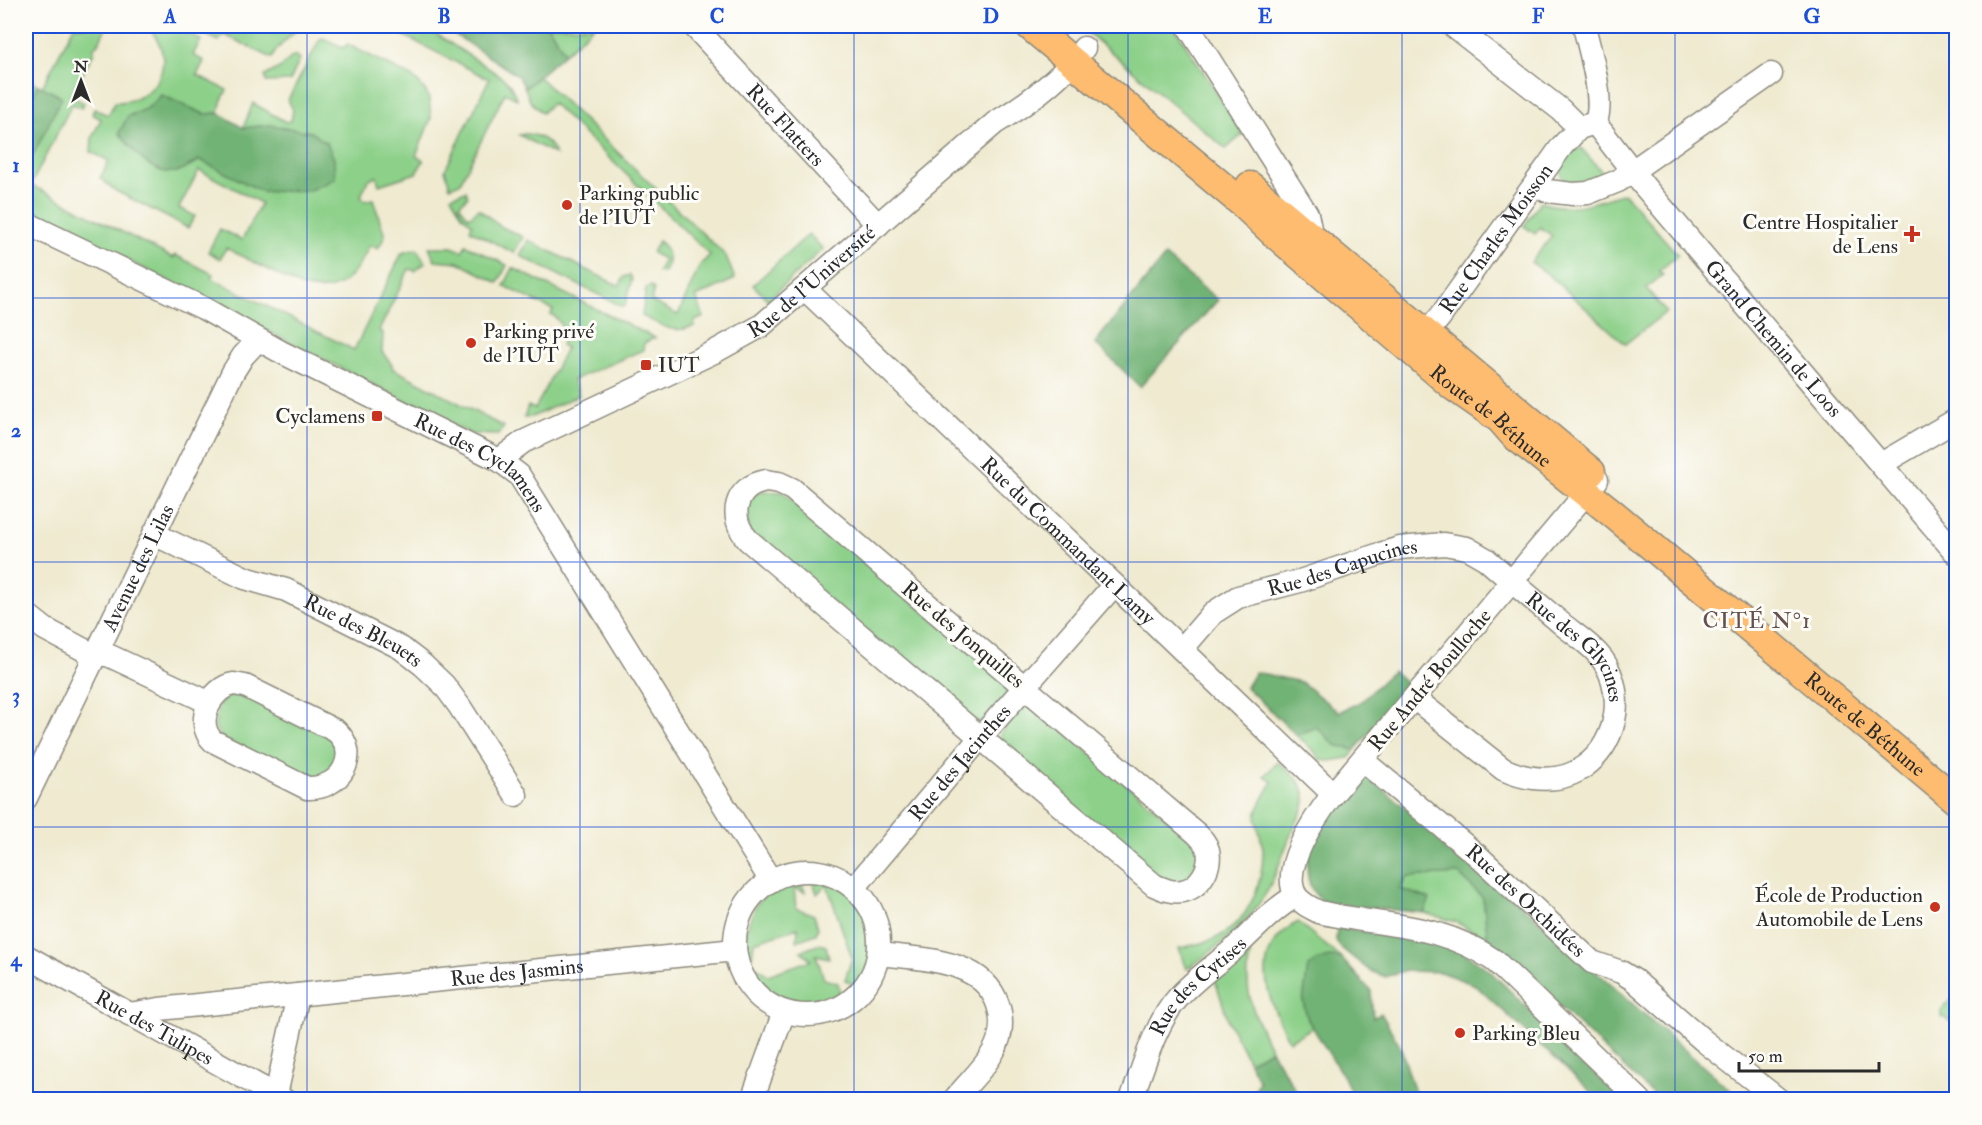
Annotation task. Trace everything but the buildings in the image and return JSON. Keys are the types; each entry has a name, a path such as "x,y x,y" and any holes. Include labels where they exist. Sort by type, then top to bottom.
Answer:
{"main road":[{"name":"Route de Béthune","path":"1030,26 1079,55 1248,196 1419,342 1453,386 1500,419 1514,435 1592,485 1956,777"},
{"name":"Route de Béthune","path":"1057,26 1079,55"},
{"name":"Route de Béthune","path":"1592,485 1956,800"}],"street":[{"name":"Rue Flatters","path":"694,26 878,225"},
{"path":"1188,26 1307,214 1305,246"},
{"name":"Grand Chemin de Loos","path":"1453,26 1561,110 1587,125 1632,172 1956,553"},
{"path":"1584,26 1599,95 1600,111 1587,125"},
{"name":"Rue de l'Université","path":"499,460 523,442 761,326 995,123 1019,108 1079,55"},
{"path":"1536,184 1548,191 1560,194 1588,193 1618,182 1771,74"},
{"name":"Rue Charles Moisson","path":"1419,342 1440,317 1562,146 1587,125"},
{"path":"1248,196 1275,163"},
{"name":"Rue des Cyclamens","path":"26,223 203,308 258,340 511,468 525,481 771,881"},
{"name":"Rue du Commandant Lamy","path":"805,289 1333,794"},
{"name":"Avenue des Lilas","path":"26,798 232,372 258,340"},
{"path":"1881,464 1956,420"},
{"name":"Rue des Jonquilles","path":"766,481 779,483 792,489 1205,842 1209,858 1202,879 1184,891 1174,892 1154,885 980,738 740,532 736,509 744,490 755,483 766,481"},
{"name":"Rue André Boulloche","path":"1296,896 1293,873 1301,842 1311,823 1592,485"},
{"name":"Rue des Bleuets","path":"154,534 245,578 286,590 401,648 423,665 444,686 516,795"},
{"name":"Rue des Capucines","path":"1182,649 1213,613 1238,597 1300,581 1400,548 1444,544 1467,548 1486,559 1512,582"},
{"name":"Rue des Glycines","path":"1414,698 1503,769 1514,774 1540,779 1557,777 1585,767 1595,757 1605,745 1615,720 1615,692 1609,672 1597,654 1512,582"},
{"name":"Rue des Jacinthes","path":"854,888 980,738 1114,585"},
{"path":"26,614 45,629 86,651 110,656 210,703"},
{"path":"227,685 245,686 336,731 343,738 347,748 348,757 344,770 336,780 316,789 307,788 213,741 204,728 204,719 210,703 220,689 227,685"},
{"name":"Rue des Orchidées","path":"1362,760 1478,856 1592,962 1634,980 1704,1041 1779,1100"},
{"path":"803,871 817,871 843,880 854,888 864,899 878,925 879,954 869,981 850,1002 825,1013 811,1015 784,1012 769,1005 756,994 738,967 735,934 739,918 747,903 757,891 771,881 786,874 803,871"},
{"path":"1296,896 1308,907 1319,912 1439,933 1479,950 1495,961 1640,1100"},
{"name":"Rue des Cytises","path":"1131,1100 1163,1019 1176,1000 1230,953 1273,911 1296,896"},
{"name":"Rue des Jasmins","path":"129,1014 159,1009 735,950"},
{"path":"879,954 943,963 966,970 980,978 997,1001 1001,1013 998,1042 954,1100"},
{"name":"Rue des Tulipes","path":"26,956 280,1097"},
{"path":"280,1097 298,995"},
{"path":"752,1100 784,1012"}],"green space":[{"path":"74,26 107,26 98,44 94,47 94,52 71,96 84,103 82,108 72,104 31,185 173,258 175,255 213,274 211,278 354,350 402,253 417,249 425,263 415,271 409,269 379,331 383,333 382,352 392,368 504,427 498,435 471,434 26,209 26,169 62,97 42,87"},
{"path":"155,26 172,26 201,40 193,55 204,61 197,75 227,90 219,113 204,114 161,95 154,103 128,116 177,172 270,125 243,128 253,103 286,122 291,121 293,110 288,100 320,39 323,38 344,48 347,44 414,78 425,90 429,99 431,118 416,156 424,160 416,173 379,185 377,177 368,180 361,196 364,201 373,199 385,236 378,249 370,245 358,266 344,282 326,289 300,286 226,248 220,259 208,252 220,229 242,240 261,203 199,170 179,208 195,216 188,228 116,191 100,178 109,161 91,152 92,138 101,119 92,114 94,109 108,115 115,102 129,101 151,89 158,79 163,57 152,32"},
{"path":"187,26 299,26 272,58 223,34 219,41"},
{"path":"385,26 424,26 502,77 510,85 517,99 505,93 460,183 450,187 445,170 489,79"},
{"path":"442,26 548,26 565,53 525,88 518,76"},
{"path":"548,26 594,26 565,53"},
{"path":"1080,26 1174,26 1243,134 1226,149"},
{"path":"293,56 300,59 290,81 266,82 265,76 281,67"},
{"path":"539,77 726,256 735,279 696,297 704,317 695,321 694,326 679,330 673,329 642,316 646,288 651,286 654,290 651,301 678,315 700,265 710,255 552,103 542,113 530,101 525,88"},
{"path":"26,79 38,85 26,109"},
{"path":"38,85 62,97 26,169 26,109"},
{"path":"161,95 204,114 219,113 243,128 270,125 311,132 327,143 334,159 335,179 310,190 263,192 200,160 175,172 158,170 143,160 119,133 128,116 154,103"},
{"path":"526,134 544,140 556,155 519,135"},
{"path":"1581,148 1603,173 1594,181 1568,184 1561,174 1563,163 1570,153"},
{"path":"466,191 468,196 459,205 469,217 479,209 500,226 523,237 514,253 470,230 472,224 462,215 451,196"},
{"path":"1624,193 1678,255 1659,271 1663,275 1646,288 1666,312 1625,344 1549,275 1531,262 1552,236 1540,227 1535,234 1524,226 1540,202 1562,206 1582,205"},
{"path":"809,234 823,249 768,300 753,285"},
{"path":"528,240 619,286 624,277 630,275 632,279 625,306 520,256"},
{"path":"658,241 665,247 668,255 668,264 663,273 658,272 664,259 652,253"},
{"path":"466,245 507,265 498,283 458,262 435,260 429,247 452,247 462,251"},
{"path":"1165,256 1218,300 1140,387 1095,343"},
{"path":"513,268 655,338 644,343 643,350 573,380 579,395 532,417 524,418 528,406 535,409 566,348 561,345 562,328 551,314 553,310 504,286"},
{"path":"757,491 782,492 1005,680 1008,694 984,722 973,722 750,534 744,507"},
{"path":"1393,671 1409,685 1355,750 1335,745 1317,727 1296,735 1246,687 1255,672 1301,682 1339,712 1360,702"},
{"path":"235,694 247,694 330,736 337,746 337,766 316,781 224,740 215,728 217,711 220,703"},
{"path":"1034,705 1197,844 1201,853 1191,880 1166,884 1000,745 1000,734 1024,706"},
{"path":"1317,727 1335,745 1355,750 1349,758 1320,760 1314,751 1296,735"},
{"path":"1278,762 1299,781 1305,801 1269,888 1243,923 1222,943 1187,969 1179,948 1209,941 1229,930 1246,911 1252,900 1260,876 1263,851 1256,816 1272,782 1264,776"},
{"path":"1364,773 1528,911 1740,1099 1658,1099 1488,940 1483,898 1459,874 1407,877 1400,889 1430,899 1424,913 1326,903 1316,895 1310,885 1308,874 1310,849 1314,837 1326,816"},
{"path":"1459,874 1483,898 1488,940 1456,922 1424,913 1429,899 1400,889 1407,877"},
{"path":"812,878 838,885 858,902 866,913 871,926 873,953 856,986 845,980 852,958 827,885 817,894"},
{"path":"796,880 801,882 805,892 794,888 796,908 814,915 818,928 816,934 797,941 798,928 754,942 752,957 744,955 750,918 763,896 772,888"},
{"path":"1298,922 1341,958 1323,959 1308,967 1303,1002 1312,1028 1289,1041 1269,993 1266,977 1267,961 1272,947 1282,933"},
{"path":"1337,928 1401,936 1463,952 1488,969 1620,1099 1599,1099 1475,985 1440,972 1403,971 1386,977 1370,971 1340,947 1336,940"},
{"path":"820,944 826,946 829,958 816,955 824,979 838,983 840,991 839,999 828,1005 801,1007 786,1004 761,991 752,981 749,969 757,967 768,975 811,960 801,951"},
{"path":"1247,953 1250,955 1249,993 1271,1050 1249,1062 1229,1023 1215,980"},
{"path":"1329,957 1341,958 1371,991 1373,1018 1381,1013 1401,1048 1417,1099 1353,1099 1346,1081 1308,1020 1303,1002 1308,967 1316,961"},
{"path":"1956,994 1956,1025 1941,1016 1941,1010"},
{"path":"1271,1050 1301,1099 1251,1099 1259,1081 1249,1062"}],"place":[{"name":"Parking public de l'IUT","path":"567,205"},
{"name":"Centre Hospitalier de Lens","path":"1912,234"},
{"name":"Parking privé de l'IUT","path":"471,343"},
{"name":"IUT","path":"646,365"},
{"name":"Cyclamens","path":"377,416"},
{"name":"École de Production Automobile de Lens","path":"1935,907"},
{"name":"Parking Bleu","path":"1460,1033"}],"district":[{"name":"CITÉ N°1","path":"1757,621"}]}
